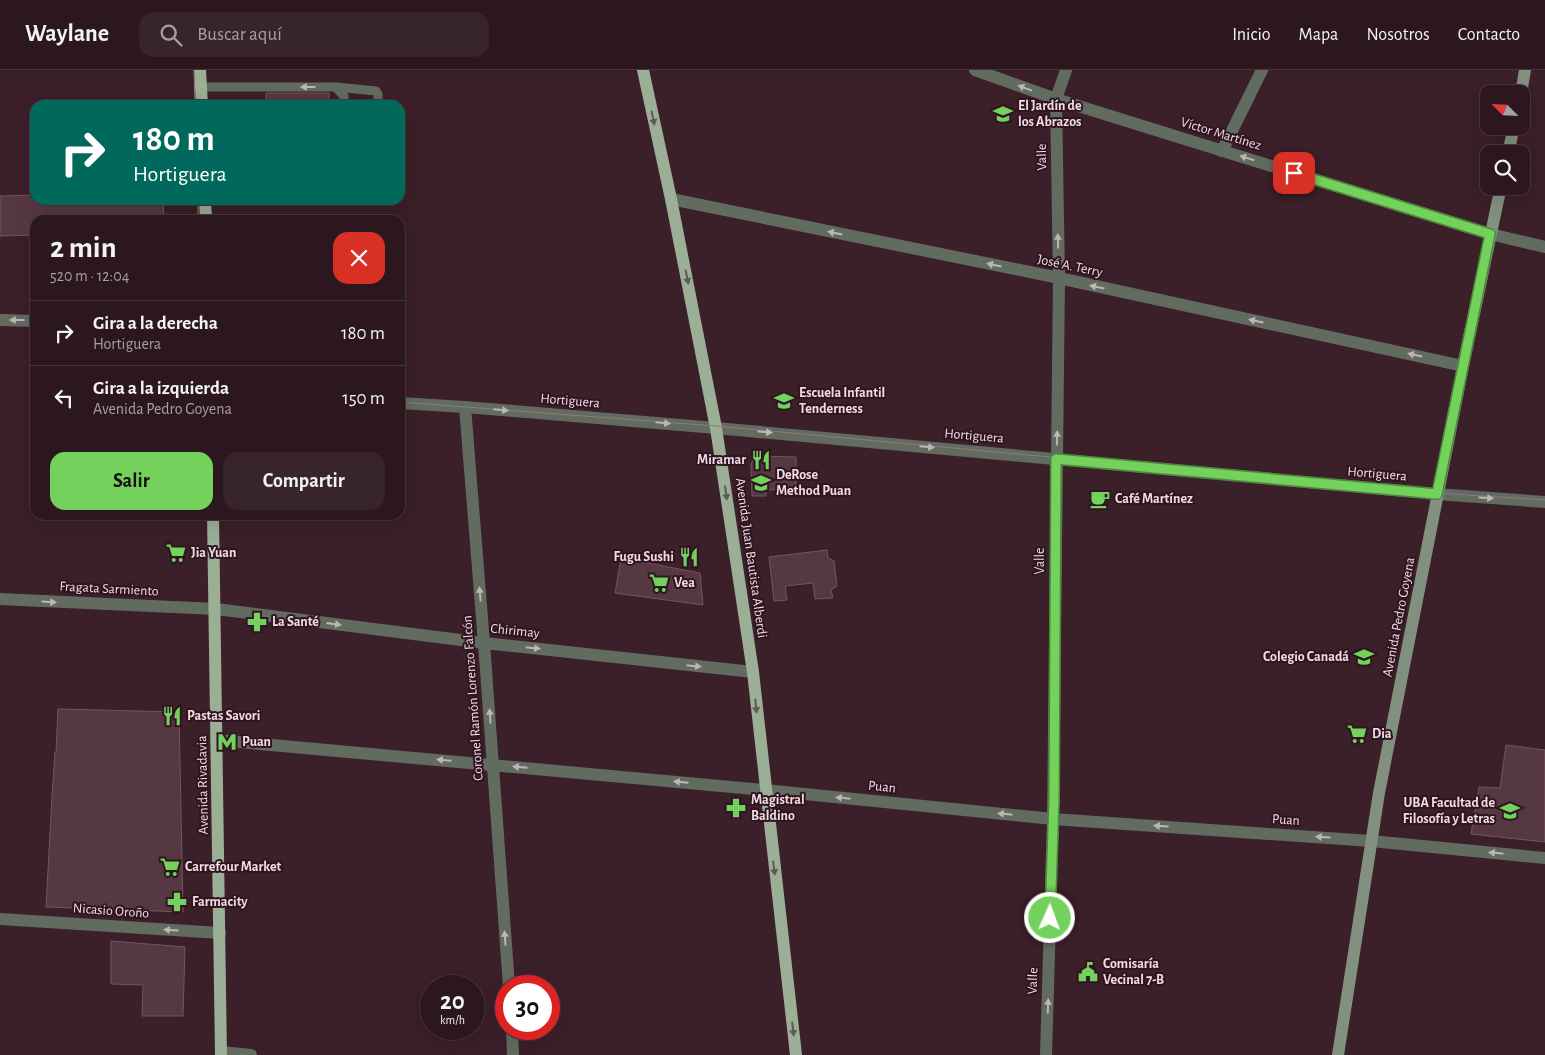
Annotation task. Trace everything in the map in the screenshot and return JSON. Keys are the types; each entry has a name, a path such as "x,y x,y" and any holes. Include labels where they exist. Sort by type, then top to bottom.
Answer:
{"main road":[{"path":"200,70 202,100"},
{"name":"Avenida Juan Bautista Alberdi","path":"643,70 671,199 716,428 753,672 796,1055"},
{"path":"1523,85 1526,70"},
{"name":"Avenida Pedro Goyena","path":"1338,1055 1379,793 1437,494 1499,195"},
{"name":"Avenida Rivadavia","path":"214,520 221,1053"}],"street":[{"name":"Víctor Martínez","path":"975,70 1056,99 1222,151 1490,234 1545,247"},
{"name":"Valle","path":"1046,1055 1053,819 1059,278 1056,99 1066,70"},
{"path":"1222,151 1262,70"},
{"name":"José A. Terry","path":"671,199 1059,278 1463,366"},
{"path":"0,320 30,320"},
{"name":"Hortiguera","path":"405,403 716,428 1437,494 1545,502"},
{"name":"Coronel Ramón Lorenzo Falcón","path":"465,407 508,975"},
{"name":"Fragata Sarmiento","path":"0,600 216,609"},
{"name":"Chirimay","path":"216,609 484,643 753,672"},
{"name":"Puan","path":"217,740 765,790 1053,819 1372,841 1545,858"},
{"name":"Nicasio Oroño","path":"0,919 220,934"},
{"path":"512,1040 513,1055"},
{"path":"221,1053 251,1055"}],"lane":[{"path":"201,87 335,87 376,91 378,100"},
{"path":"335,87 344,96 344,100"}],"building":[{"path":"266,93 329,93 329,100 266,100"},
{"path":"30,195 30,205 163,205 164,215 30,215 30,235 0,236 0,196"},
{"path":"758,456 796,457 796,489 766,490 766,496 752,496 751,465 753,459"},
{"path":"827,550 828,558 834,561 837,586 831,590 833,598 815,599 813,583 785,586 787,600 774,601 769,557"},
{"name":"Vea","path":"621,558 700,573 703,605 615,593"},
{"path":"58,709 179,712 183,912 46,907"},
{"name":"UBA Facultad de Filosofía y Letras","path":"1506,745 1545,750 1545,842 1471,834 1479,787 1500,788"},
{"path":"111,941 185,947 183,1016 142,1016 143,985 111,984"}],"tram line":[{"path":"194,70 195,100"},
{"path":"198,205 198,215"},
{"path":"405,402 716,426 1437,493 1545,500"}],"place":[{"name":"El Jardín de los Abrazos","path":"1003,114"},
{"name":"Escuela Infantil Tenderness","path":"784,401"},
{"name":"Miramar","path":"761,460"},
{"name":"DeRose Method Puan","path":"761,483"},
{"name":"Café Martínez","path":"1100,499"},
{"name":"Jia Yuan","path":"176,553"},
{"name":"Fugu Sushi","path":"689,557"},
{"name":"Vea","path":"659,583"},
{"name":"La Santé","path":"257,622"},
{"name":"Colegio Canadá","path":"1364,657"},
{"name":"Pastas Savori","path":"172,716"},
{"name":"Dia","path":"1357,734"},
{"name":"Puan","path":"227,742"},
{"name":"Magistral Baldino","path":"736,808"},
{"name":"UBA Facultad de Filosofía y Letras","path":"1510,811"},
{"name":"Carrefour Market","path":"170,867"},
{"name":"Farmacity","path":"177,902"},
{"name":"Comisaría Vecinal 7-B","path":"1088,972"}],"route":[{"path":"1050,918 1054,800 1056,459 1437,494 1490,234 1294,173"}]}
